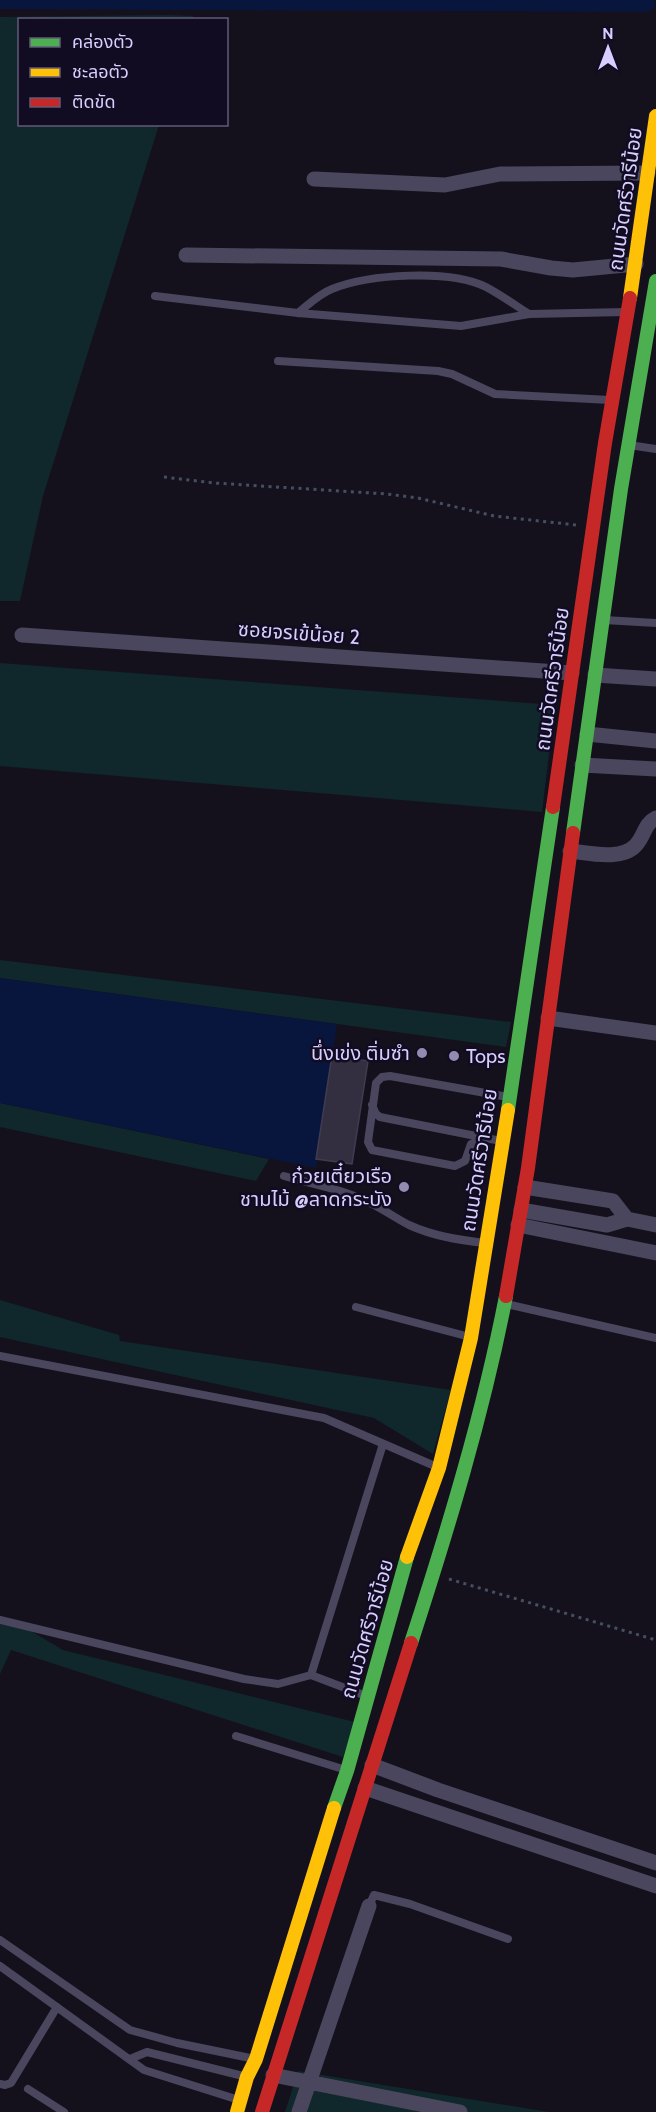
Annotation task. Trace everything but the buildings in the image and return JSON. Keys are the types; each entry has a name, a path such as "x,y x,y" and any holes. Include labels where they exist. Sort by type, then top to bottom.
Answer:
{"main road":[{"name":"ถนนวัดศรีวารีน้อย","path":"262,2112 433,1574 477,1424 504,1303 511,1184 503,1141 508,1097 612,400 636,264 656,116"},
{"name":"ถนนวัดศรีวารีน้อย","path":"238,2106 247,2077 256,2059 347,1771 404,1567 439,1468 471,1338 486,1243 509,1211 511,1184 532,1143 570,851 628,445 654,315 656,281"},
{"path":"572,674 596,675"}],"street":[{"path":"314,179 445,185 500,174 648,173"},
{"path":"186,255 501,259 573,270 636,264"},
{"name":"ซอยจรเข้น้อย 2","path":"22,635 572,674"},
{"path":"596,675 656,679"},
{"path":"587,734 656,741"},
{"path":"582,765 656,769"},
{"path":"570,851 621,853 635,847 647,824 656,818"},
{"path":"548,1018 656,1033"},
{"path":"511,1184 613,1201 627,1219"},
{"path":"509,1211 607,1225 627,1219 656,1225"},
{"path":"509,1211 656,1253"},
{"path":"372,1765 656,1863"},
{"path":"365,1788 656,1886"},
{"path":"459,1820 465,1798"},
{"path":"629,1877 638,1856"},
{"path":"299,2112 369,1906"},
{"path":"273,2075 460,2112"}],"lane":[{"path":"298,313 315,298 332,289 368,279 442,276 486,287 529,314"},
{"path":"155,296 298,313 461,326 529,314 628,312"},
{"path":"278,361 438,371 452,374 495,394 612,400"},
{"path":"628,445 656,449"},
{"path":"603,620 656,623"},
{"path":"485,1139 471,1144 465,1161 455,1166 372,1150 368,1142 376,1083 382,1077 390,1076 508,1097"},
{"path":"372,1104 376,1114 380,1117 503,1141"},
{"path":"284,1176 348,1193 432,1234 486,1243"},
{"path":"504,1303 656,1338"},
{"path":"356,1308 471,1338"},
{"path":"0,1356 324,1418 439,1468"},
{"path":"311,1675 383,1444"},
{"path":"0,1620 244,1679 278,1684 311,1675 368,1697"},
{"path":"236,1736 347,1771"},
{"path":"369,1906 374,1895 410,1904 508,1939"},
{"path":"0,1940 130,2030 177,2043 256,2059"},
{"path":"0,1966 144,2070 238,2106"},
{"path":"0,2084 11,2083 57,2007"},
{"path":"130,2059 147,2052 247,2077"},
{"path":"28,2089 64,2112"}],"path":[{"path":"164,477 214,483 387,494 418,498 494,516 593,526"},
{"path":"433,1574 656,1640"}],"green space":[{"path":"193,16 192,18 18,18 18,126 159,126 43,496 20,601 0,601 0,17"},
{"path":"0,663 555,705 542,812 0,766"},
{"path":"0,960 511,1022 506,1047 0,978"},
{"path":"0,1103 269,1159 256,1181 0,1127"},
{"path":"0,1300 119,1335 120,1341 451,1390 433,1454 374,1418 0,1337"},
{"path":"0,1624 31,1631 63,1650 355,1722 343,1757 11,1650 0,1674"},
{"path":"298,2071 549,2112 285,2112"}],"water":[{"path":"0,978 337,1024 316,1168 0,1103"}],"waterway":[{"path":"0,1 647,4"}],"traffic: fast":[{"path":"573,833 621,489 656,281"},
{"path":"508,1110 553,807"},
{"path":"411,1643 464,1471 487,1384 506,1296"},
{"path":"334,1808 347,1771 407,1557"}],"traffic: slow":[{"path":"630,298 656,116"},
{"path":"407,1557 439,1468 471,1338 508,1110"},
{"path":"237,2112 247,2077 256,2059 334,1808"}],"traffic: jam":[{"path":"553,807 605,443 630,298"},
{"path":"506,1296 528,1168 573,833"},
{"path":"262,2112 411,1643"}],"place":[{"name":"นึ่งเข่ง ติ่มซำ","path":"422,1053"},
{"name":"Tops","path":"454,1056"},
{"name":"ก๋วยเตี๋ยวเรือ ชามไม้ @ลาดกระบัง","path":"404,1187"}]}
